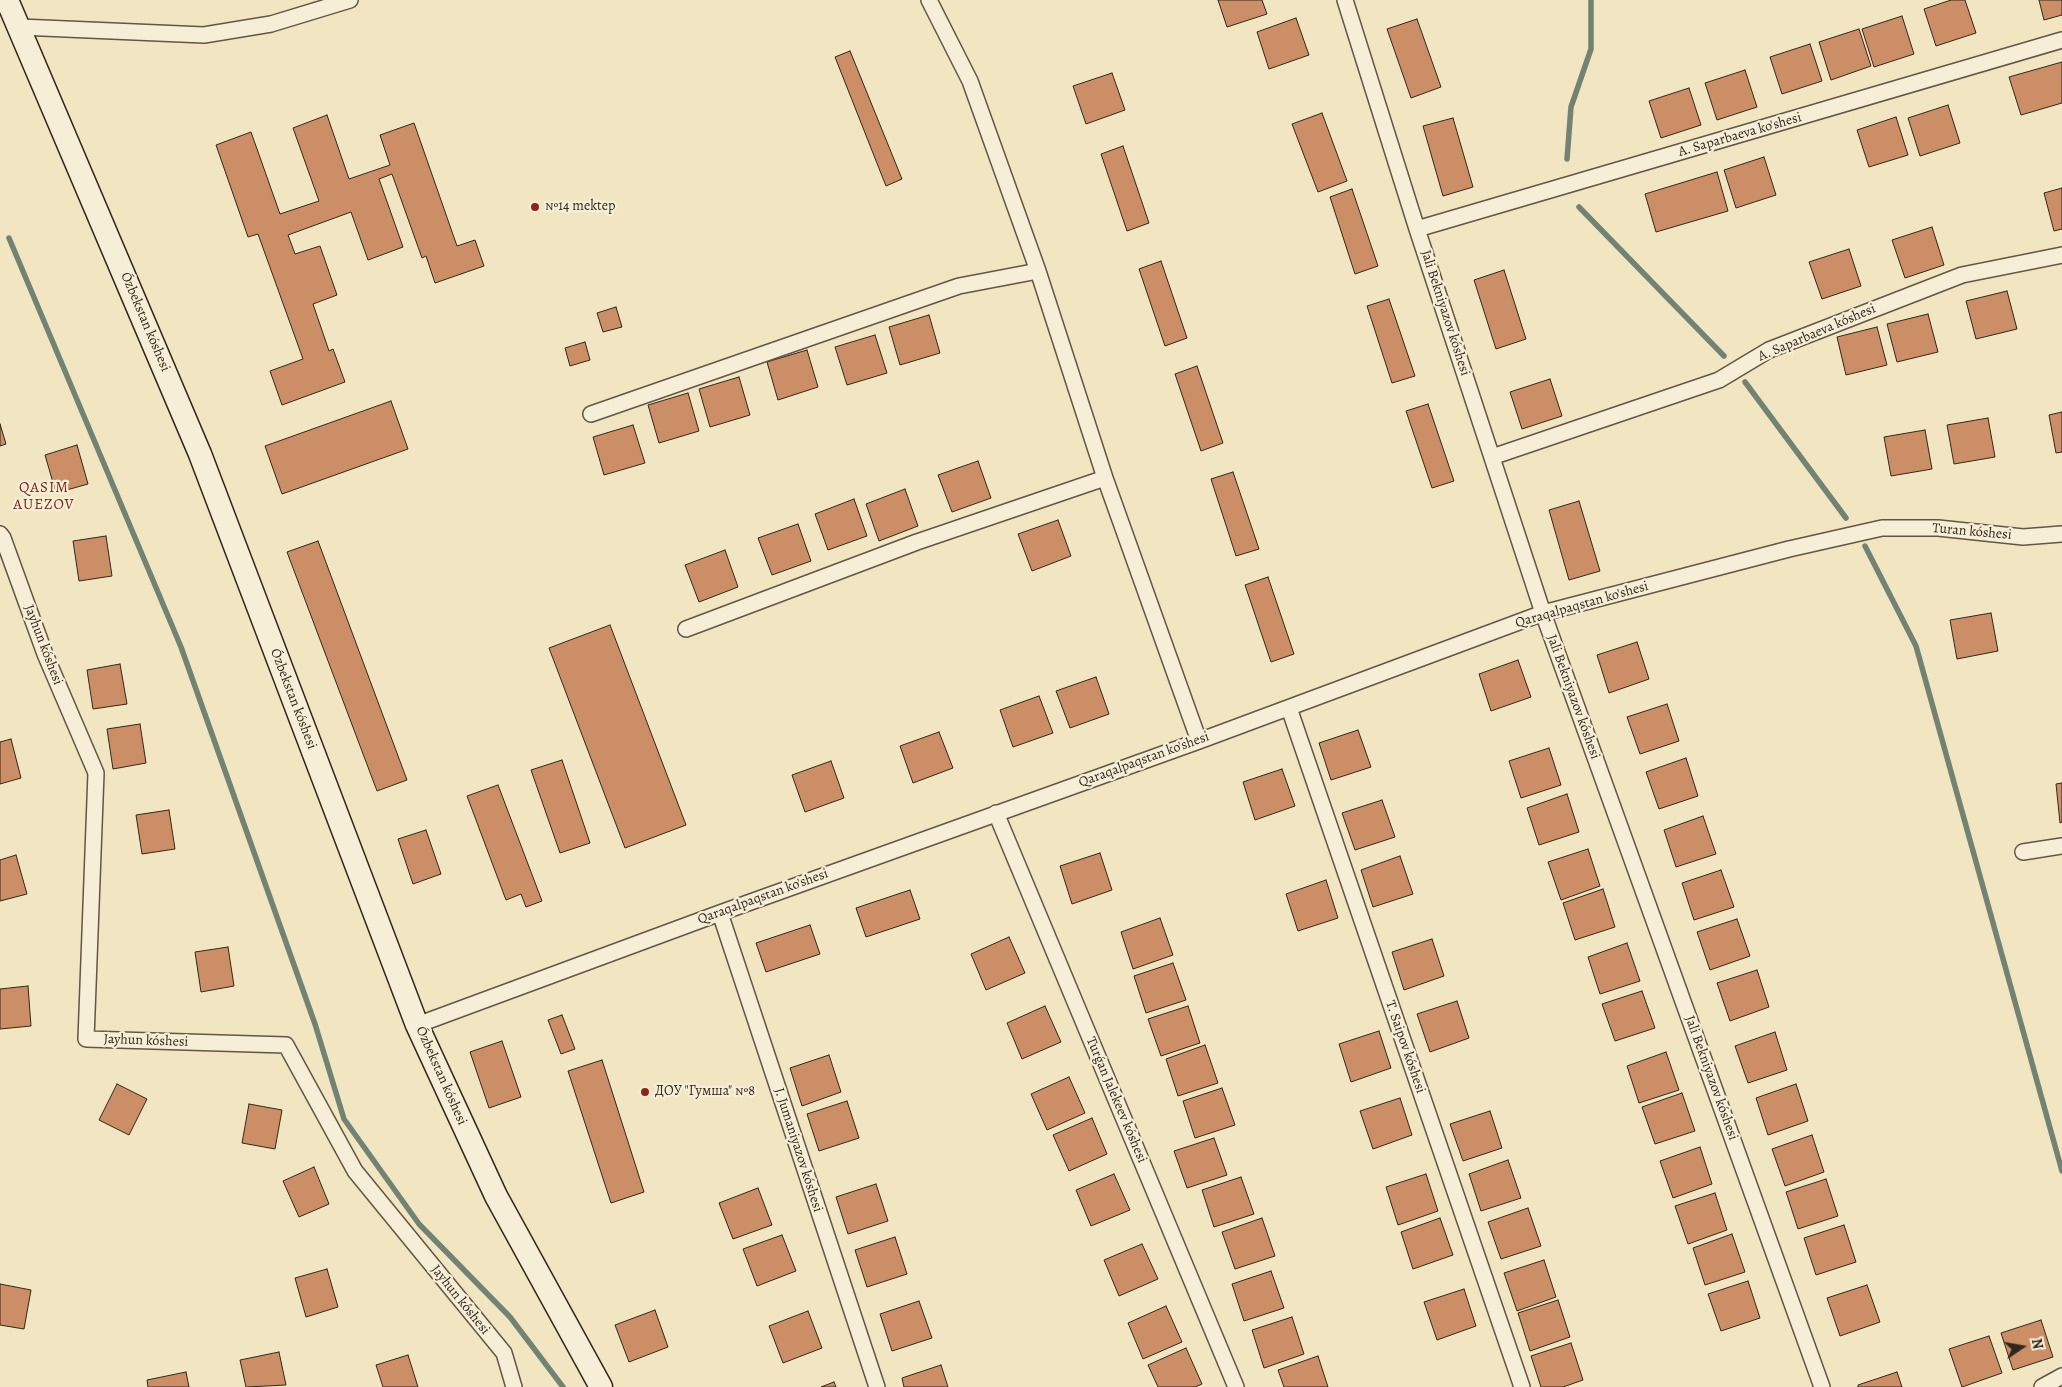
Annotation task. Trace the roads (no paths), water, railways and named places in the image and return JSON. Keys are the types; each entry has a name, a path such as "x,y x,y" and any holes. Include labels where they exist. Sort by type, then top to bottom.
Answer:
{"street":[{"name":"Ózbekstan kóshesi","path":"7,0 200,454 417,1025 496,1196 600,1387"},
{"path":"20,27 204,35 271,24 350,0"},
{"path":"929,0 970,81 1038,271 1105,478 1199,741"},
{"name":"Jali Bekniyazov kóshesi","path":"1346,0 1417,229 1543,613 1822,1387"},
{"name":"A. Saparbaeva ko'shesi","path":"1417,229 2062,40"},
{"name":"A. Saparbaeva kóshesi","path":"1492,457 1720,380 1769,350 1962,275 2062,255"},
{"path":"591,414 959,286 1038,271"},
{"path":"686,629 917,542 1105,478"},
{"name":"Qaraqalpaqstan ko'shesi","path":"417,1025 720,913 1199,741 1543,613 1789,549 1882,528"},
{"name":"Turan kóshesi","path":"1882,528 1938,528 2023,537 2062,534"},
{"name":"Jayhun kóshesi","path":"0,534 45,654 96,773 86,1039 286,1045 355,1171 504,1353 514,1387"},
{"name":"T. Saipov kóshesi","path":"1289,708 1522,1387"},
{"name":"Turǵan Jalekeev kóshesi","path":"996,813 1236,1387"},
{"path":"2023,852 2062,846"},
{"name":"J. Jumaniyazov kóshesi","path":"720,913 876,1387"},
{"path":"2042,1387 2062,1376"}],"waterway":[{"path":"1567,159 1571,107 1591,49 1591,0"},
{"path":"1579,207 1724,356"},
{"path":"9,238 181,647 315,1024 344,1119 419,1224 510,1317 563,1387"},
{"path":"1745,382 1846,518"},
{"path":"1865,546 1916,646 2062,1171"}],"place":[{"name":"№14 mektep","path":"535,207"},
{"name":"ДОУ \"Гумша\" №8","path":"645,1092"}],"district":[{"name":"QASIM AUEZOV","path":"44,496"}]}
